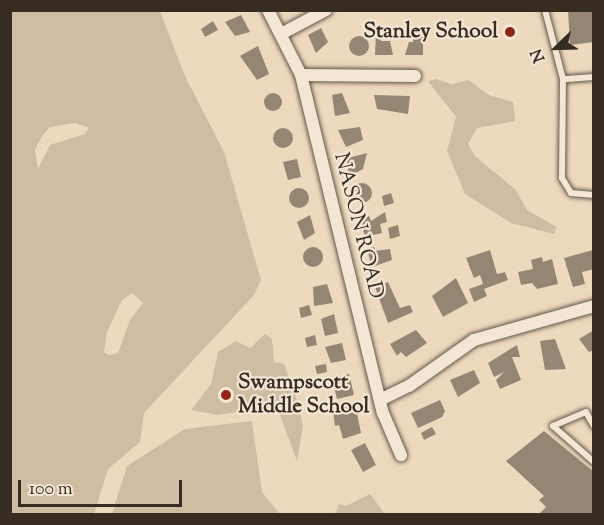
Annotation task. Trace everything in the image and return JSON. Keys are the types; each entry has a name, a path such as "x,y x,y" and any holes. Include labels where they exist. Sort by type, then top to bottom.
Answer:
{"street":[{"name":"NASON ROAD","path":"268,10 301,75 380,400 401,455"},
{"path":"281,34 326,10"},
{"path":"301,75 415,76"},
{"path":"380,400 409,386 474,340 594,306"}],"lane":[{"path":"545,10 563,79 562,178 571,193 594,195"},
{"path":"563,79 594,77"},
{"path":"594,426 586,412 553,426 594,462"}],"shaded area":[{"path":"10,11 160,11 184,74 224,152 261,280 254,295 144,413 140,442 108,469 94,514 11,514","holes":["75,123 89,128 85,134 50,145 38,169 35,150 42,136 50,127","132,293 143,303 130,320 118,353 109,355 104,352 107,332 122,300"]},
{"path":"436,79 451,84 468,80 489,95 513,102 515,121 477,128 468,144 475,156 516,190 527,210 557,227 554,234 511,223 465,194 447,151 456,117 428,81"},
{"path":"265,334 272,339 274,362 284,364 294,390 303,425 297,461 277,407 217,415 191,410 211,384 218,352 236,341 250,348"},
{"path":"252,421 262,492 280,514 112,514 127,466 185,429"},
{"path":"370,494 385,514 335,513 339,504 346,506"}],"building":[{"path":"568,10 594,10 594,42 570,45"},
{"path":"241,15 250,32 235,36 225,22"},
{"path":"213,21 218,30 205,37 201,29"},
{"path":"321,28 328,42 316,53 308,35"},
{"path":"414,29 423,29 423,55 405,55 409,42 413,42"},
{"path":"376,32 381,32 381,41 390,41 393,55 375,55"},
{"path":"359,36 366,39 369,46 366,53 359,56 352,53 349,46 352,39"},
{"path":"258,46 269,74 257,80 240,56"},
{"path":"269,93 277,93 282,98 280,109 269,111 264,106 264,98"},
{"path":"342,93 350,113 335,116 332,95"},
{"path":"374,95 410,96 408,114 377,109"},
{"path":"360,127 363,140 346,147 338,130"},
{"path":"283,128 290,131 293,138 290,145 283,148 276,145 273,138 276,131"},
{"path":"367,153 363,169 350,176 345,159"},
{"path":"297,159 301,177 288,180 283,162"},
{"path":"362,183 369,186 372,193 369,200 362,203 355,200 352,193 355,186"},
{"path":"299,188 306,191 309,198 306,205 299,208 292,205 289,198 292,191"},
{"path":"391,193 394,203 384,206 382,196"},
{"path":"385,212 387,222 380,224 382,233 365,237 360,219 369,216 371,221"},
{"path":"310,215 315,233 304,240 297,222"},
{"path":"398,225 400,236 390,239 388,228"},
{"path":"313,247 320,250 323,257 320,264 313,267 306,264 303,257 306,250"},
{"path":"374,247 375,251 390,249 392,260 372,267 367,249"},
{"path":"490,250 497,274 505,272 508,280 484,289 487,296 474,302 469,289 483,284 480,275 474,278 466,258"},
{"path":"593,250 594,269 582,272 585,284 573,287 564,258"},
{"path":"542,257 543,262 552,259 558,284 537,289 532,283 521,285 518,272 533,269 531,260"},
{"path":"456,278 468,303 443,317 432,296"},
{"path":"388,282 400,308 410,305 413,312 388,323 375,287"},
{"path":"327,284 333,303 314,306 313,287"},
{"path":"309,305 312,315 301,318 299,308"},
{"path":"334,314 338,333 325,336 321,319"},
{"path":"416,330 427,343 406,357 401,352 397,356 390,344"},
{"path":"594,330 594,350 589,352 579,339"},
{"path":"315,335 317,345 307,347 305,338"},
{"path":"555,339 566,369 545,370 540,341"},
{"path":"342,343 346,360 331,363 325,347"},
{"path":"517,345 520,357 512,357 521,380 500,389 496,380 504,372 494,377 488,363"},
{"path":"326,364 327,372 317,374 315,366"},
{"path":"474,370 480,383 458,397 450,380"},
{"path":"349,374 354,395 337,399 332,378"},
{"path":"440,400 445,411 442,417 418,428 411,413"},
{"path":"355,404 361,433 343,439 339,425 335,426 333,411"},
{"path":"432,427 436,434 424,440 421,433"},
{"path":"544,431 594,472 594,514 539,514 546,507 539,500 544,496 506,461"},
{"path":"365,443 376,465 363,472 351,450"}],"place":[{"name":"Stanley School","path":"510,32"},
{"name":"Swampscott Middle School","path":"226,395"}]}
